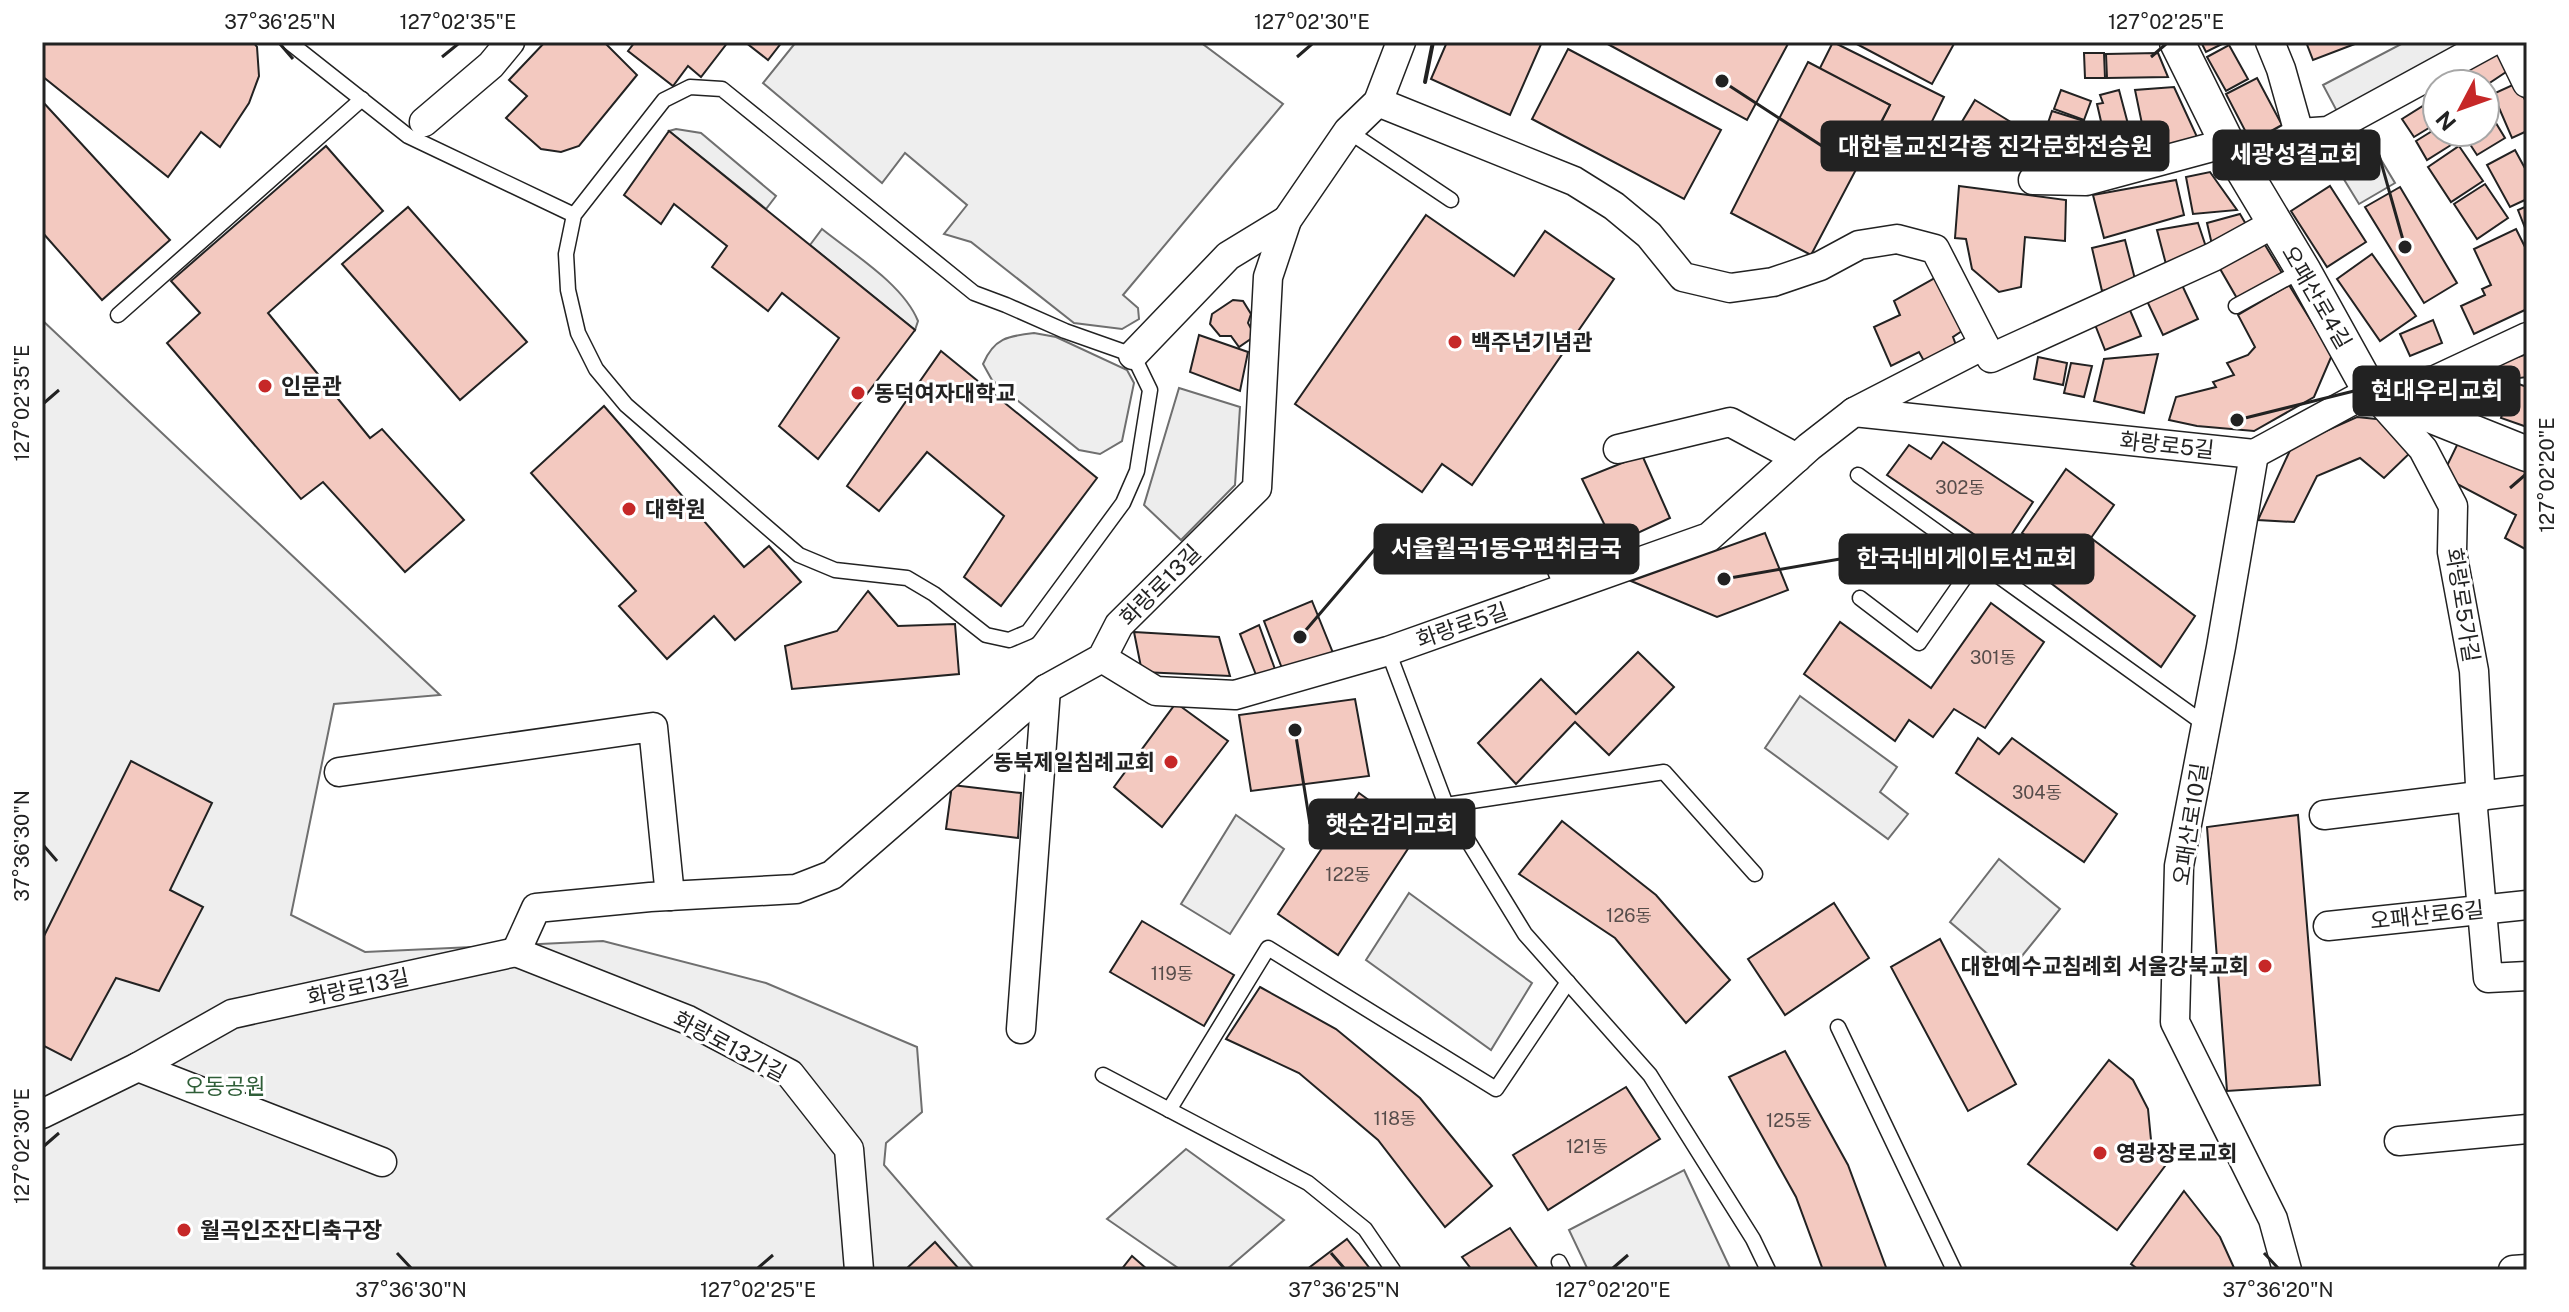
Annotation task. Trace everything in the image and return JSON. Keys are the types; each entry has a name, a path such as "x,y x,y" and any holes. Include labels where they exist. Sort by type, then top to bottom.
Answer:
{"street":[{"path":"416,129 491,65 510,42"},
{"name":"화랑로13길","path":"1102,658 1119,625 1257,488 1268,277 1287,220 1348,131 1378,102 1401,42"},
{"name":"오패산로4길","path":"2177,42 2234,154 2370,391"},
{"path":"2270,42 2299,133"},
{"path":"2033,180 2086,181 2234,154 2299,133 2328,131 2491,42"},
{"path":"2507,42 2527,83"},
{"path":"1378,102 1574,181 1614,206 1649,235 1683,277 1730,288 1773,282 1820,266 1859,245 1897,239 1935,249 1984,345 1854,412"},
{"path":"1133,355 1228,256 1287,220"},
{"name":"오패산로4길","path":"1984,345 1991,358 2213,257 2275,223"},
{"path":"1228,256 1268,277"},
{"path":"2254,454 2370,391 2435,380 2527,337"},
{"path":"2370,391 2527,454"},
{"name":"화랑로5가길","path":"2370,391 2423,449 2453,506 2452,552 2474,671 2480,785 2473,809 2488,978 2527,976"},
{"name":"화랑로5길","path":"1102,658 1156,691 1235,695 1388,651 1709,537 1854,412 2254,454"},
{"path":"1618,449 1730,422 1797,458"},
{"name":"오패산로10길","path":"2254,454 2179,866 2175,1022 2273,1219 2287,1270"},
{"path":"516,952 536,908 796,889 832,875 1046,689 1102,658"},
{"path":"1021,1029 1046,689"},
{"path":"339,772 653,727 670,896"},
{"path":"2324,815 2527,790"},
{"name":"오패산로6길","path":"2328,926 2527,905"},
{"name":"화랑로13길","path":"42,1114 138,1067 232,1014 516,952"},
{"name":"화랑로13가길","path":"516,952 688,1020 790,1074 849,1149 859,1270"},
{"path":"138,1067 382,1162"},
{"path":"2399,1141 2527,1129"},
{"path":"2513,1270 2527,1269"}],"lane":[{"path":"289,42 362,99 574,215"},
{"path":"690,87 722,89 974,293 1133,355 1150,390 1137,471 1123,503 1028,632 1009,640 986,635 934,594 907,578 835,570 799,555 626,405 596,369 578,333 568,290 566,254 574,215 664,100 690,87"},
{"path":"118,315 362,99"},
{"path":"1348,131 1451,200"},
{"path":"2236,306 2303,270"},
{"path":"1858,475 2206,725"},
{"path":"1544,545 1563,590"},
{"path":"1860,598 1919,643 1977,560"},
{"path":"1388,651 1446,805 1525,934 1650,1075 1753,1239 1768,1270"},
{"path":"1446,805 1664,772 1755,874"},
{"path":"1169,1110 1268,948 1496,1089 1568,982"},
{"path":"1838,1027 1954,1270"},
{"path":"1103,1075 1308,1183 1365,1229 1393,1270"}],"green space":[{"path":"796,42 1200,42 1283,104 1123,295 1138,308 1139,319 1122,329 1074,323 971,242 944,234 967,205 905,153 882,183 763,83"},
{"path":"676,129 701,133 776,196 766,209 669,131"},
{"path":"822,229 876,270 901,295 918,321 915,330 810,245"},
{"name":"오동공원","path":"42,320 440,695 334,704 291,915 365,952 603,941 766,983 917,1047 922,1112 886,1143 884,1165 975,1270 42,1270"},
{"path":"1034,333 1056,337 1127,370 1134,383 1122,441 1100,454 1079,450 992,380 983,364 992,349 1009,337"},
{"path":"1800,696 1897,767 1880,792 1908,814 1888,839 1765,748"},
{"path":"1236,815 1284,849 1230,934 1181,904"},
{"path":"1999,859 2060,909 2009,972 1950,922"},
{"path":"1409,893 1532,983 1491,1050 1366,960"},
{"path":"1186,1149 1284,1220 1226,1270 1181,1270 1107,1219"},
{"path":"1684,1170 1731,1270 1588,1270 1569,1230"}],"shaded area":[{"path":"2405,42 2476,42 2429,68 2421,68 2421,72 2340,117 2323,85"},
{"path":"2362,128 2395,183 2359,204 2326,150"},
{"path":"1179,388 1240,407 1235,485 1181,540 1144,505"}],"building":[{"path":"42,42 253,42 257,47 259,76 249,103 220,147 201,132 168,177 42,76"},
{"path":"545,42 604,42 637,75 579,146 561,152 541,149 506,118 527,96 509,80"},
{"path":"635,42 728,42 701,77 688,66 673,86 628,51"},
{"path":"745,42 782,42 768,60"},
{"path":"1447,42 1542,42 1510,115 1431,79"},
{"path":"1604,42 1789,42 1747,120"},
{"path":"1833,42 1944,97 1914,158 1874,137 1890,105 1819,70"},
{"path":"1853,42 1955,42 1932,84"},
{"path":"2201,42 2226,42 2206,52"},
{"path":"2306,42 2360,42 2313,60"},
{"path":"2229,45 2248,79 2226,91 2207,57"},
{"path":"1568,49 1721,130 1684,199 1532,119"},
{"path":"2495,49 2509,70 2501,75 2501,68 2465,68"},
{"path":"2084,53 2104,53 2105,78 2085,78"},
{"path":"2158,53 2168,77 2107,78 2106,54"},
{"path":"1808,62 1890,105 1811,255 1731,213"},
{"path":"2257,78 2282,125 2251,142 2226,94"},
{"path":"2517,83 2527,104 2527,131 2512,138 2501,113 2501,90"},
{"path":"2174,87 2198,139 2148,153 2135,90"},
{"path":"2061,90 2091,101 2084,120 2054,109"},
{"path":"2119,90 2128,124 2103,130 2097,104 2103,103 2100,95"},
{"path":"1975,100 2027,132 2023,159 1985,153 1954,135"},
{"path":"42,101 170,240 102,300 42,232"},
{"path":"2421,107 2421,133 2414,137 2402,119"},
{"path":"2052,111 2084,121 2079,140 2046,129"},
{"path":"669,131 915,330 818,459 779,426 839,338 782,293 768,311 712,267 727,246 674,204 661,224 624,195"},
{"path":"2421,138 2421,148 2446,148 2427,160 2416,141"},
{"name":"인문관","path":"326,146 383,211 268,313 370,438 382,429 464,520 405,572 323,482 301,499 167,343 200,313 171,281"},
{"path":"2460,148 2483,181 2451,202 2428,167"},
{"path":"2472,148 2489,148 2477,155"},
{"path":"2515,150 2527,172 2527,199 2510,207 2487,165"},
{"path":"2210,172 2237,210 2193,214 2186,177"},
{"path":"2176,180 2184,215 2104,238 2093,195"},
{"path":"2485,184 2508,218 2477,239 2454,204"},
{"path":"1959,186 2066,200 2065,241 2025,237 2021,287 1999,292 1972,269 1966,239 1955,238"},
{"path":"2330,186 2366,242 2327,267 2291,211"},
{"path":"2400,187 2457,283 2424,303 2365,207"},
{"path":"2527,206 2527,233 2518,210"},
{"path":"408,207 527,342 460,400 342,264"},
{"path":"2240,214 2250,231 2213,249 2207,223"},
{"name":"백주년기념관","path":"1426,215 1514,276 1545,231 1614,279 1472,485 1442,464 1422,492 1295,404"},
{"path":"2198,223 2208,253 2167,268 2157,230"},
{"path":"2516,229 2527,251 2527,309 2474,334 2461,306 2485,295 2482,289 2491,285 2474,249"},
{"path":"2125,240 2136,283 2102,291 2092,248"},
{"path":"2262,240 2282,273 2238,300 2219,267"},
{"path":"2372,254 2416,316 2380,341 2337,279"},
{"path":"1935,278 1962,331 1953,337 1956,345 1924,361 1919,352 1891,366 1874,327 1900,315 1894,301"},
{"path":"2182,285 2198,319 2163,335 2147,301"},
{"path":"2289,285 2332,355 2314,397 2254,431 2169,420 2176,397 2216,387 2213,382 2234,375 2227,363 2248,355 2255,347 2238,315"},
{"path":"1233,300 1243,301 1251,314 1248,323 1255,336 1239,347 1231,336 1220,336 1210,324 1212,314"},
{"path":"2129,308 2141,336 2105,350 2094,322"},
{"path":"2433,320 2442,343 2410,356 2400,334"},
{"path":"1199,335 1248,352 1240,391 1190,372"},
{"path":"941,351 1097,478 1001,606 964,577 1004,516 927,452 879,511 847,486"},
{"path":"2158,354 2144,413 2094,401 2104,359"},
{"path":"2527,354 2527,377 2498,381 2493,365"},
{"path":"2038,357 2067,363 2063,385 2034,379"},
{"path":"2071,363 2092,366 2084,397 2064,393"},
{"path":"2513,382 2527,387 2527,427 2501,418"},
{"name":"대학원","path":"604,406 744,567 769,546 801,582 735,640 714,616 667,659 619,606 636,591 531,473"},
{"path":"2357,417 2386,420 2413,450 2384,478 2360,458 2317,476 2294,522 2258,520 2292,446"},
{"path":"2459,441 2527,471 2527,550 2505,538 2516,515 2442,476"},
{"path":"1943,442 2033,502 2000,552 1887,475 1909,445 1931,459"},
{"path":"1642,455 1670,518 1614,544 1582,479"},
{"path":"2066,469 2114,505 2091,538 2195,616 2161,667 2052,584 2066,563 2022,533"},
{"path":"1765,533 1788,590 1717,617 1631,581"},
{"path":"868,591 898,626 955,624 959,674 792,689 785,646 837,631"},
{"path":"1312,601 1333,653 1283,671 1264,621"},
{"path":"1991,603 2044,642 1985,728 1954,709 1933,737 1909,720 1895,741 1804,674 1840,622 1931,688"},
{"path":"1259,625 1276,672 1258,680 1240,634"},
{"path":"1134,632 1219,637 1230,676 1142,672"},
{"path":"1638,652 1674,687 1609,755 1575,722 1516,784 1478,743 1541,679 1576,714"},
{"path":"1355,699 1369,776 1251,791 1239,715"},
{"path":"1176,703 1228,741 1162,827 1114,787"},
{"path":"1978,738 1999,754 2012,738 2117,814 2084,862 1956,773"},
{"path":"131,761 212,803 170,890 203,907 159,991 116,978 71,1060 42,1045 42,940"},
{"path":"952,785 1021,793 1018,838 946,829"},
{"path":"1359,793 1417,835 1338,955 1278,914"},
{"path":"2298,815 2320,1085 2227,1091 2207,827"},
{"path":"1562,821 1656,895 1730,980 1686,1023 1615,938 1519,874"},
{"path":"1834,903 1869,958 1785,1015 1748,959"},
{"path":"1142,921 1234,975 1204,1026 1110,972"},
{"path":"1940,939 2016,1084 1968,1111 1891,967"},
{"path":"1260,987 1336,1029 1420,1098 1492,1186 1445,1227 1378,1140 1299,1073 1226,1039"},
{"path":"1785,1051 1848,1165 1887,1270 1823,1270 1796,1197 1729,1077"},
{"path":"2109,1060 2133,1080 2148,1109 2152,1150 2168,1162 2117,1230 2028,1164"},
{"path":"1626,1087 1660,1139 1548,1210 1513,1155"},
{"path":"2184,1191 2220,1237 2235,1270 2139,1270 2131,1264"},
{"path":"1510,1228 1539,1270 1472,1270 1462,1257"},
{"path":"1347,1239 1371,1270 1306,1270"},
{"path":"935,1242 960,1270 905,1270"},
{"path":"1132,1256 1148,1270 1121,1270"}],"wall":[{"path":"1425,82 1433,42"}],"place":[{"name":"대한불교진각종 진각문화전승원","path":"1722,81"},
{"name":"세광성결교회","path":"2405,247"},
{"name":"백주년기념관","path":"1455,342"},
{"name":"인문관","path":"265,386"},
{"name":"동덕여자대학교","path":"858,393"},
{"name":"현대우리교회","path":"2237,420"},
{"name":"대학원","path":"629,509"},
{"name":"한국네비게이토선교회","path":"1724,579"},
{"name":"서울월곡1동우편취급국","path":"1300,637"},
{"name":"햇순감리교회","path":"1295,730"},
{"name":"동북제일침례교회","path":"1171,762"},
{"name":"대한예수교침례회 서울강북교회","path":"2265,966"},
{"name":"영광장로교회","path":"2100,1153"},
{"name":"월곡인조잔디축구장","path":"184,1230"}]}
